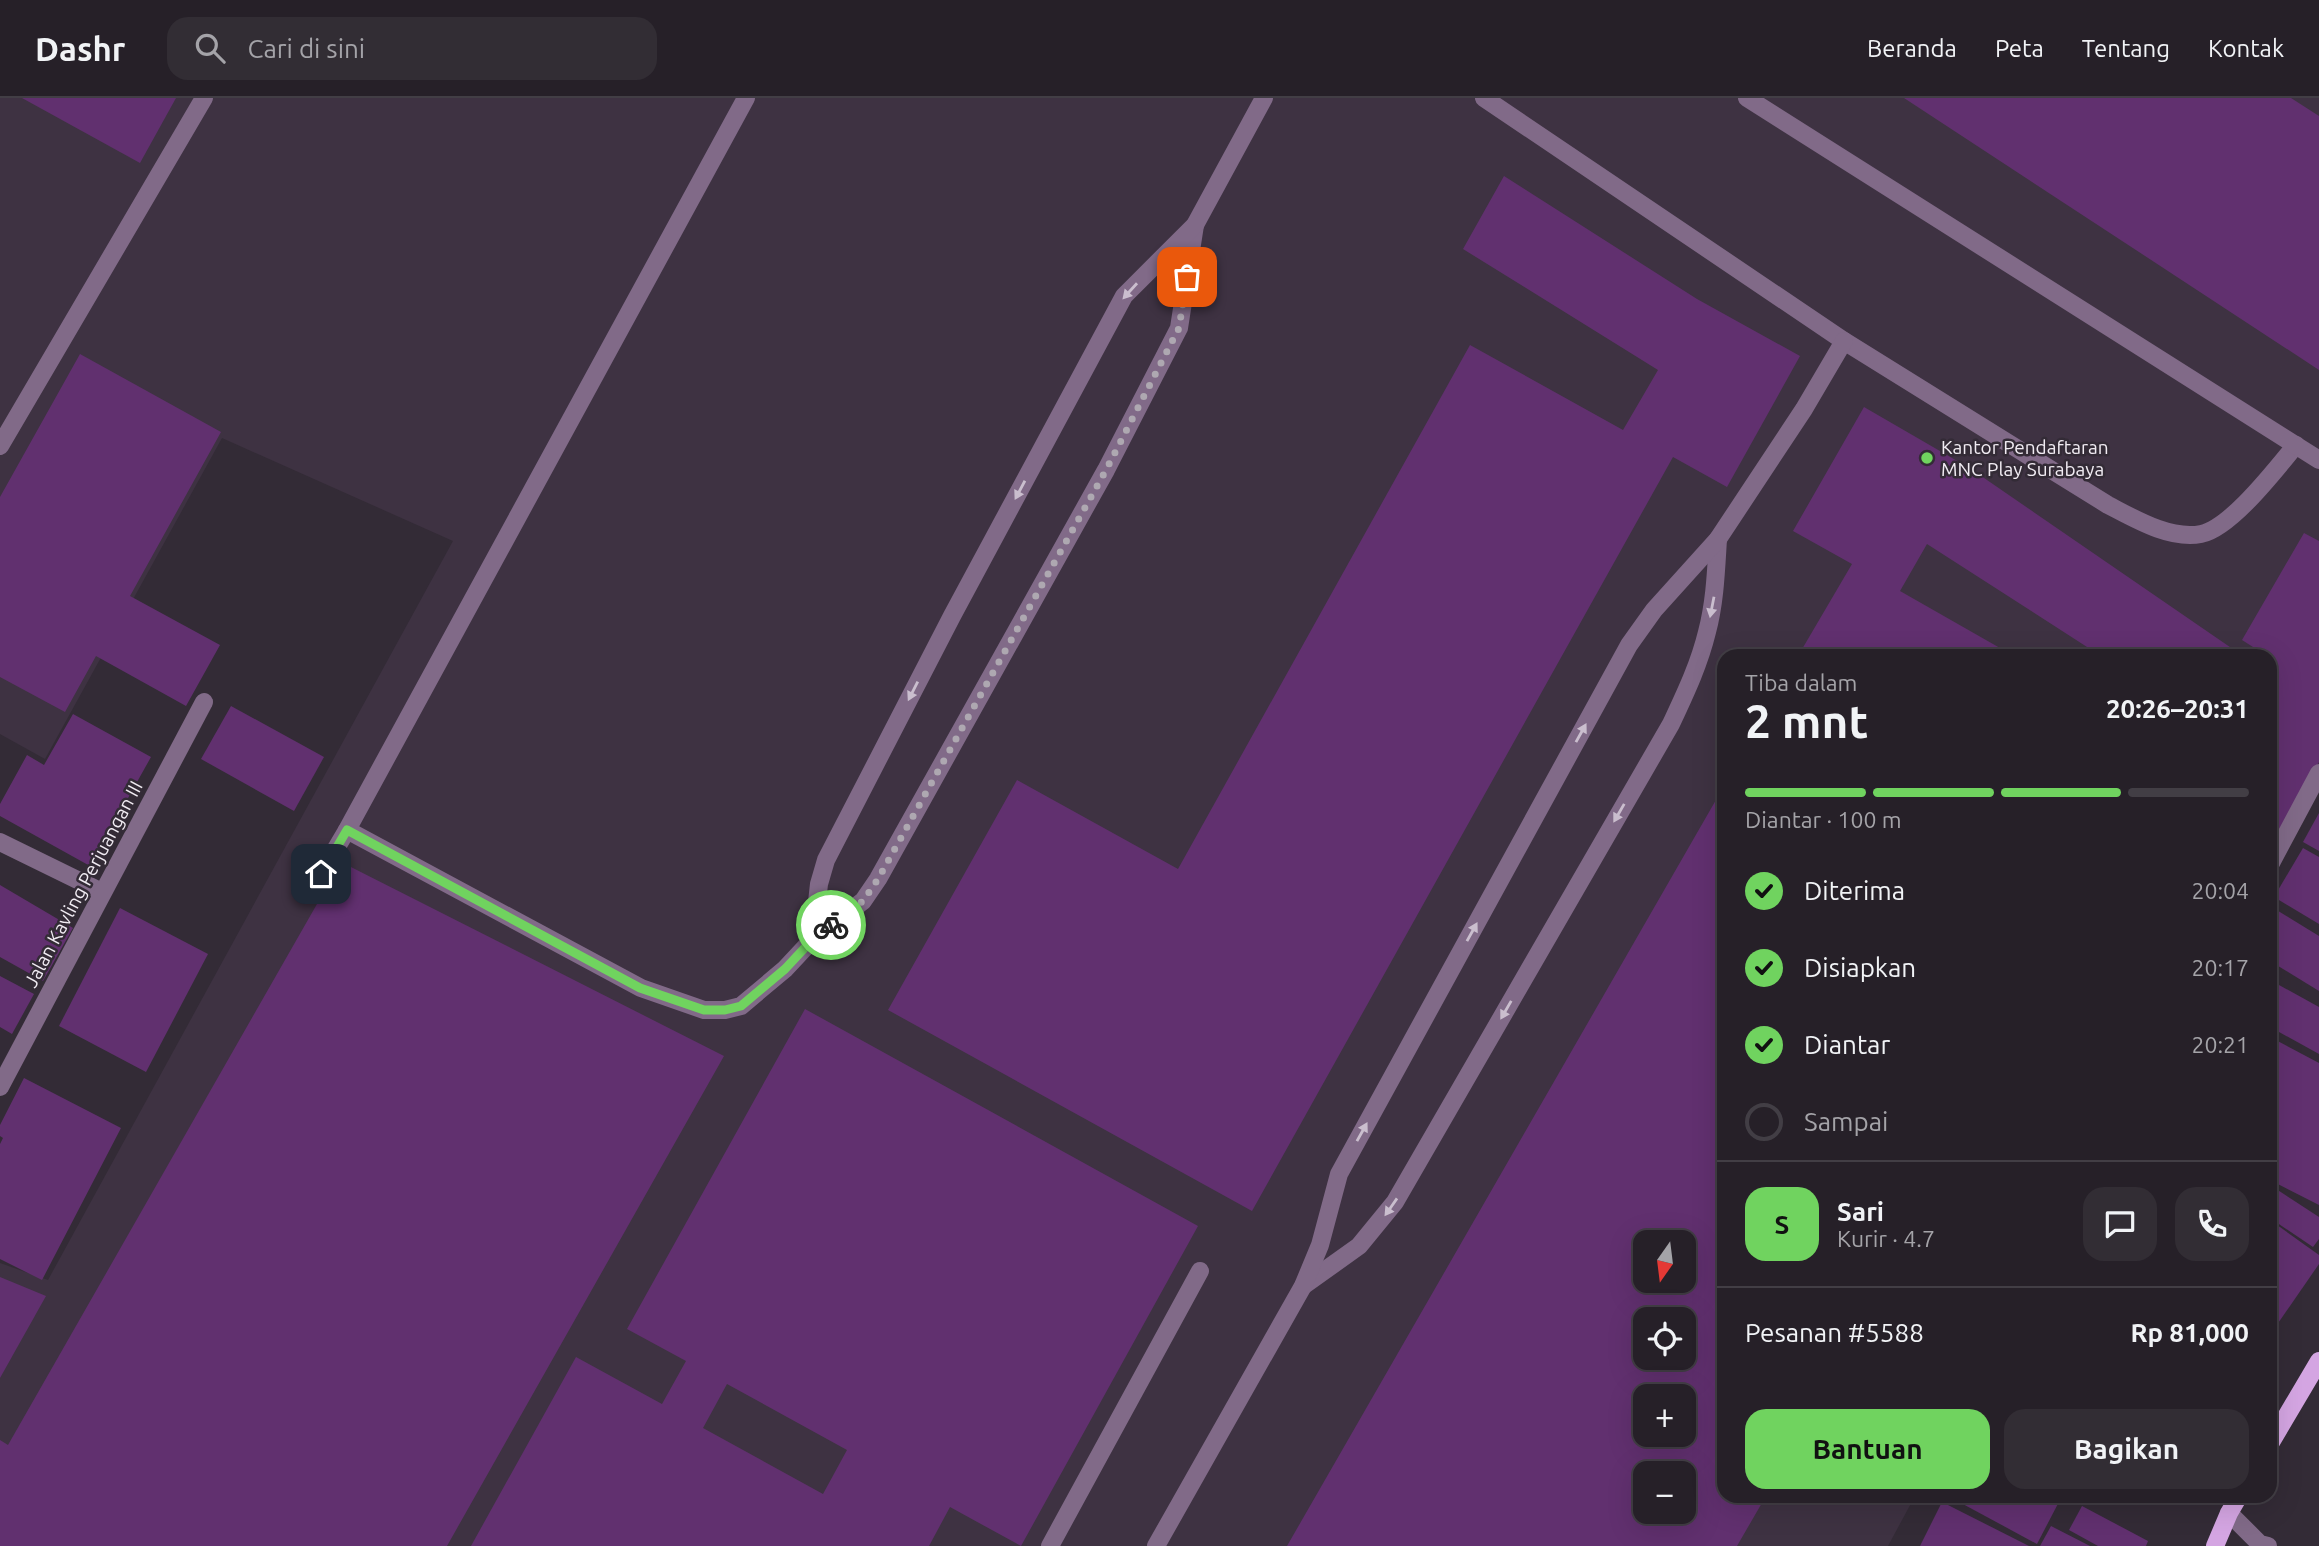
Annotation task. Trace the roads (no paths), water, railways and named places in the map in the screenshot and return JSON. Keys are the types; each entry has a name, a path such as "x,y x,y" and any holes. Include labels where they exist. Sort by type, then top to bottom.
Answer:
{"main road":[{"path":"2277,1432 2319,1361"},
{"path":"2215,1546 2235,1503"}],"street":[{"path":"0,446 204,98"},
{"path":"321,874 746,98"},
{"path":"813,939 819,884 826,860 1041,449 1124,296 1195,225 1264,98"},
{"path":"1484,98 1844,341 2108,505 2149,525 2179,534 2202,534 2220,525 2239,510 2296,445"},
{"path":"1746,98 2319,460"},
{"path":"347,830 640,988 704,1010 725,1010 741,1006 785,969 813,939 863,901 878,879 1106,470 1179,328 1195,225"},
{"path":"1156,1546 1303,1286 1320,1245 1339,1174 1629,645 1654,610 1718,540 1804,409 1844,341"},
{"path":"1303,1286 1359,1247 1395,1202 1671,724 1694,673 1707,633 1716,588 1718,540"},
{"name":"Jalan Kavling Perjuangan III","path":"0,1087 204,702"},
{"path":"2277,852 2319,773"},
{"path":"0,842 102,892"},
{"path":"1050,1546 1200,1271"},
{"path":"2229,1513 2260,1544 2268,1546"}],"place":[{"name":"Kantor Pendaftaran MNC Play Surabaya","path":"1927,458"}]}
